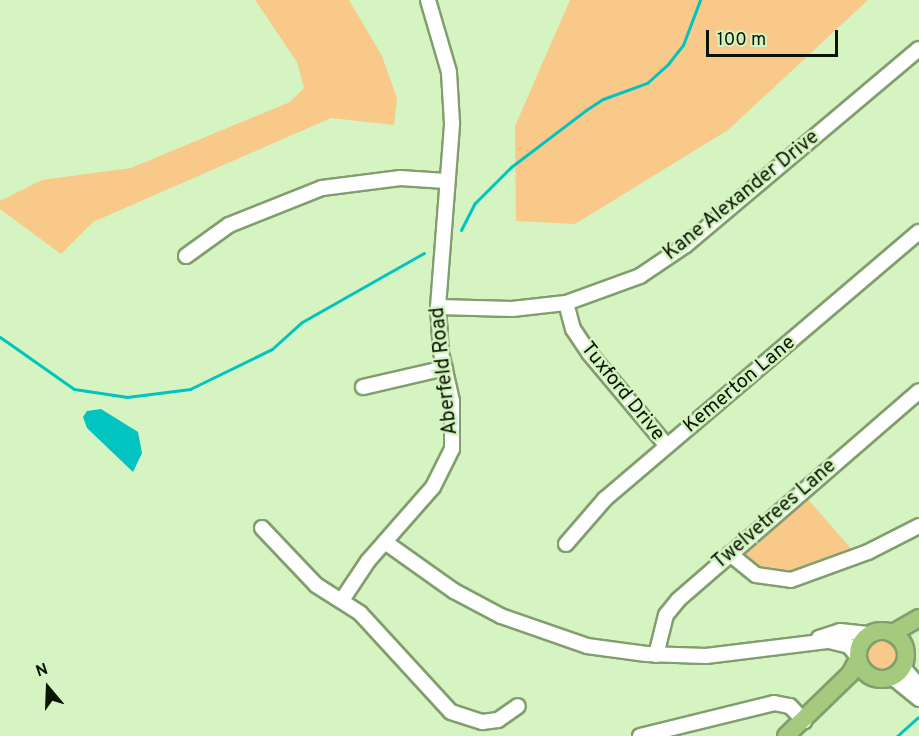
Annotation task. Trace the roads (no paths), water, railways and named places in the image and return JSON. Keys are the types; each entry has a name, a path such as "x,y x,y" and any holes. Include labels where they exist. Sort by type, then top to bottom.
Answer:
{"main road":[{"path":"809,716 868,676 898,672 899,639 919,618"},
{"path":"786,736 850,674 858,658 860,645 870,634 899,639 919,627"},
{"path":"858,658 868,676"}],"street":[{"name":"Aberfeld Road","path":"342,600 385,542 433,487 452,449 452,401 445,368 438,307 452,123 449,72 428,0"},
{"name":"Kane Alexander Drive","path":"438,307 512,309 566,303 640,276 686,245 919,49"},
{"path":"186,256 229,225 322,188 400,178 446,181"},
{"name":"Kemerton Lane","path":"566,544 605,499 919,232"},
{"name":"Tuxford Drive","path":"566,303 573,329 589,353 667,446"},
{"path":"363,387 445,368"},
{"name":"Twelvetrees Lane","path":"656,655 672,606 919,391"},
{"path":"730,554 756,575 791,580 868,552 919,526"},
{"path":"262,528 316,585 360,614 451,712 482,722 498,720 518,706"},
{"path":"385,542 454,591 501,616 587,646 656,655 730,655 806,643 840,642 858,658"},
{"path":"806,643 840,631 870,634"},
{"path":"898,672 919,686"},
{"path":"898,672 919,699"},
{"path":"640,736 774,703 790,706 809,716"}],"water":[{"path":"101,409 138,432 142,453 133,472 87,428 83,417 87,411"}],"waterway":[{"path":"461,230 475,203 511,167 586,110 603,99 647,83 668,64 683,45 700,0"},
{"path":"0,337 74,389 127,397 190,389 272,349 302,322 424,253"},
{"path":"897,736 918,717"}]}
